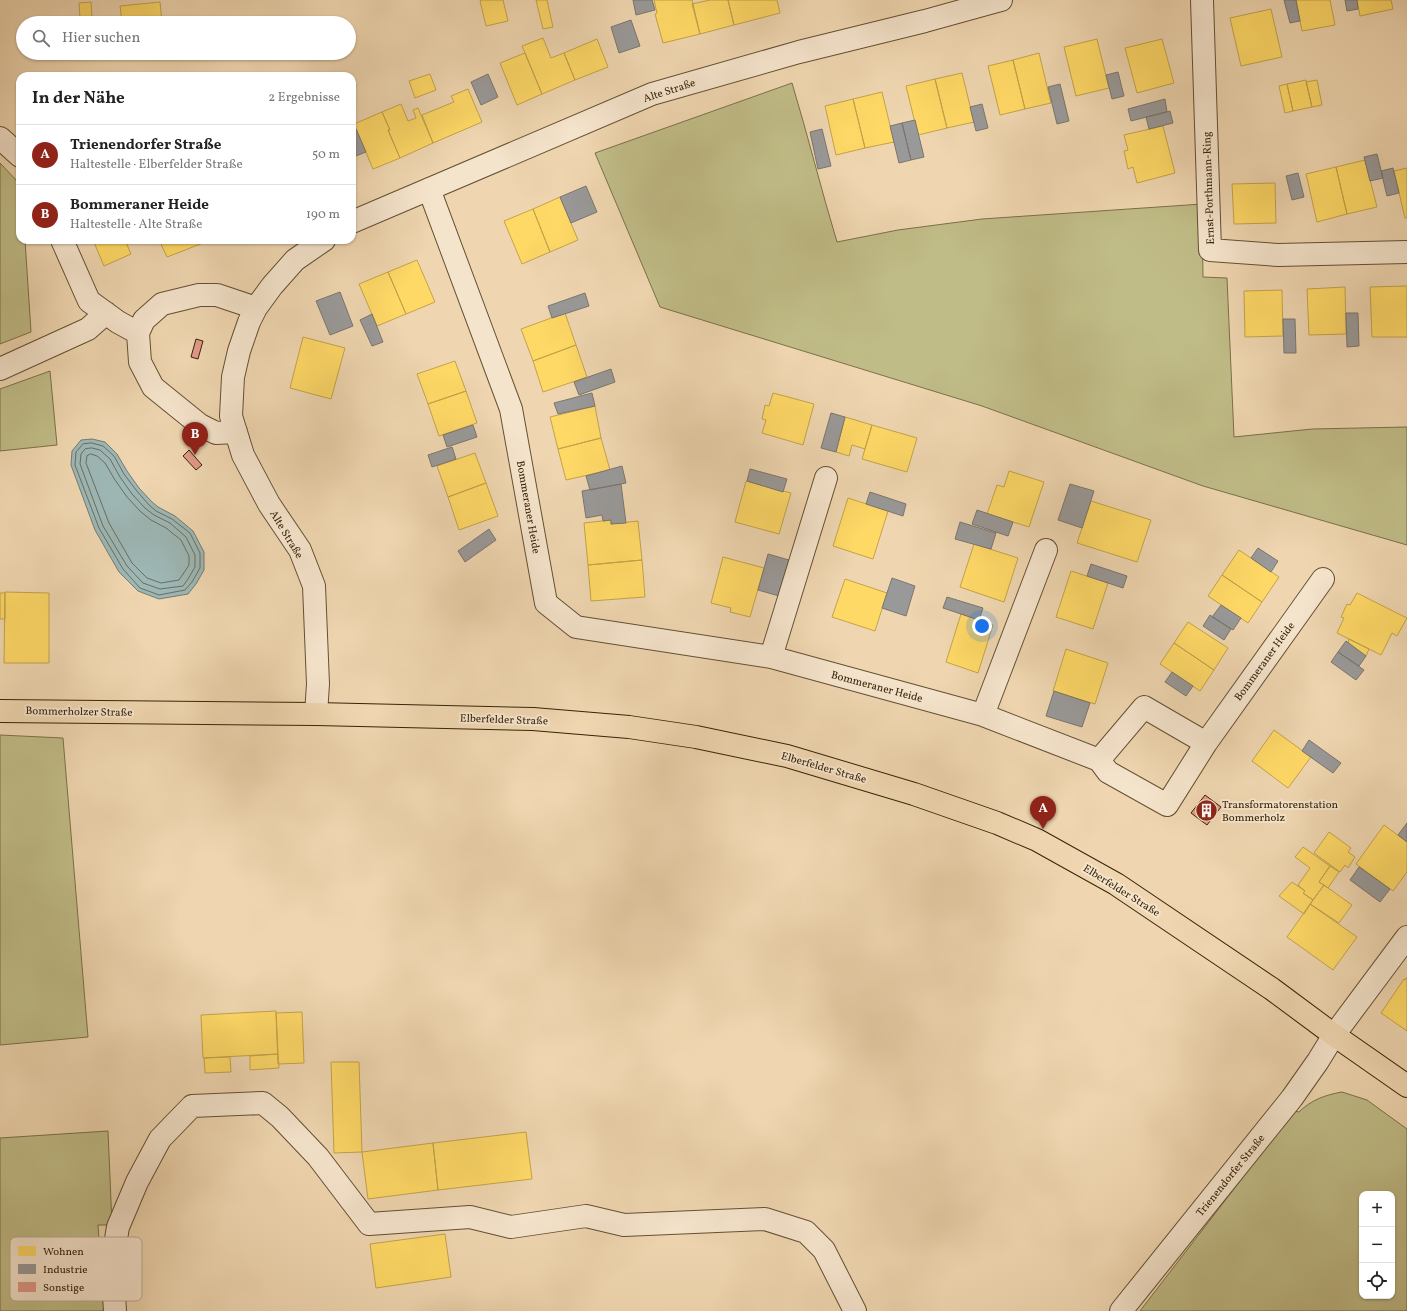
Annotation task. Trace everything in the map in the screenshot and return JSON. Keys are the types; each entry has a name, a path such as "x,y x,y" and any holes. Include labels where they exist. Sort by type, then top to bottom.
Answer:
{"main road":[{"name":"Bommerholzer Straße","path":"0,711 158,712"},
{"name":"Elberfelder Straße","path":"158,712 533,719 629,727 696,737 787,756 914,794 997,822 1037,840 1116,884 1272,989 1407,1086"}],"street":[{"name":"Alte Straße","path":"356,220 652,94 799,52 925,21 1001,0"},
{"name":"Ernst-Porthmann-Ring","path":"1202,0 1210,250 1278,255 1407,252"},
{"path":"0,138 16,152"},
{"name":"Bommeraner Heide","path":"429,189 511,409 546,603 576,627 771,657 983,715 1099,760 1108,772 1167,805 1206,743 1323,579"},
{"path":"64,244 89,301 106,314 138,333"},
{"name":"Alte Straße","path":"316,714 318,684 314,586 300,550 269,504 243,455 231,416 233,377 239,351 249,322 256,308 272,286 295,260 318,244"},
{"path":"236,432 216,433 200,425 153,387 140,362 138,333 144,320 162,304 199,295 217,295 256,308"},
{"path":"0,369 88,329 106,314"},
{"path":"771,657 826,478"},
{"path":"983,715 1046,550"},
{"path":"1099,760 1144,707 1206,743"},
{"name":"Trienendorfer Straße","path":"1121,1311 1292,1098 1334,1035 1407,937"},
{"path":"116,1237 118,1227 137,1182 160,1139 192,1106 263,1103 280,1117 318,1157 369,1224 470,1217 511,1228 586,1216 624,1225 765,1219 806,1232 824,1250 855,1311"},
{"path":"114,1301 115,1311"}],"shaded area":[{"path":"792,83 837,242 898,230 982,219 1202,204 1203,277 1227,278 1234,437 1312,429 1407,427 1407,545 1203,486 982,406 660,307 595,153"},
{"path":"0,163 16,180 16,244 25,244 31,332 0,344"},
{"path":"50,371 57,445 0,451 0,389"},
{"path":"0,735 63,738 88,1037 0,1045"},
{"path":"1342,1092 1367,1100 1407,1129 1407,1311 1140,1311 1294,1111 1299,1112 1313,1101 1324,1096"},
{"path":"108,1131 112,1225 98,1225 99,1237 10,1237 10,1301 103,1301 104,1311 0,1311 0,1138"}],"water":[{"path":"92,439 105,442 117,454 139,488 152,502 175,516 193,531 204,552 204,570 188,594 159,599 138,591 119,572 95,530 71,465 72,451 81,440"}],"building: Wohnen":[{"path":"503,0 508,21 486,26 480,1"},
{"path":"536,0 547,0 553,27 543,29"},
{"path":"654,0 692,0 700,34 663,43 655,14 657,13"},
{"path":"710,0 728,0 734,25 700,34 692,4"},
{"path":"728,0 777,0 780,13 734,25"},
{"path":"1296,0 1330,0 1335,25 1302,31"},
{"path":"1357,0 1391,0 1393,9 1360,16"},
{"path":"91,2 92,16 80,16 79,3"},
{"path":"160,2 161,16 121,16 120,6"},
{"path":"1271,9 1282,57 1241,66 1230,18"},
{"path":"543,38 551,58 564,53 575,80 542,94 522,46"},
{"path":"597,39 608,67 575,80 564,53"},
{"path":"1097,39 1109,88 1076,96 1064,47"},
{"path":"1162,39 1174,83 1137,93 1125,48"},
{"path":"525,53 542,94 517,105 500,63"},
{"path":"1039,53 1051,103 1025,109 1013,60"},
{"path":"1013,60 1025,109 1000,115 988,66"},
{"path":"962,73 974,122 947,128 935,79"},
{"path":"430,74 436,90 415,98 409,81"},
{"path":"935,79 947,128 918,135 906,86"},
{"path":"1306,80 1312,107 1293,111 1287,84"},
{"path":"1317,80 1322,105 1312,107 1306,82"},
{"path":"1287,84 1293,111 1285,113 1279,86"},
{"path":"468,89 482,122 433,143 422,115 454,102 451,96"},
{"path":"882,92 894,142 865,148 853,99"},
{"path":"853,99 865,148 836,155 825,106"},
{"path":"401,104 408,121 416,118 413,110 418,108 433,143 400,158 382,112"},
{"path":"382,112 400,158 373,169 356,129 356,123"},
{"path":"1163,126 1175,173 1137,183 1133,167 1128,169 1124,151 1128,150 1124,135"},
{"path":"1365,160 1377,207 1347,214 1336,167"},
{"path":"1336,167 1347,214 1317,222 1306,174"},
{"path":"1407,168 1407,218 1405,218 1394,171"},
{"path":"1275,183 1276,223 1234,224 1232,184"},
{"path":"560,197 578,240 550,252 533,209"},
{"path":"533,209 550,252 522,264 504,221"},
{"path":"95,244 127,244 131,254 104,266"},
{"path":"161,244 200,244 167,257"},
{"path":"417,260 435,302 406,314 388,272"},
{"path":"388,272 406,314 377,326 359,284"},
{"path":"1407,286 1407,337 1372,337 1370,287"},
{"path":"1345,287 1346,334 1309,335 1307,289"},
{"path":"1282,290 1283,336 1245,337 1244,291"},
{"path":"565,313 576,345 533,361 521,329"},
{"path":"303,337 345,348 331,399 290,388"},
{"path":"576,345 587,377 543,392 533,361"},
{"path":"455,361 466,391 428,404 417,374"},
{"path":"466,391 477,423 439,436 428,404"},
{"path":"773,393 814,404 803,445 762,433 766,420 762,419 765,405 769,406"},
{"path":"595,406 601,438 558,449 550,417"},
{"path":"845,417 872,425 865,449 852,445 849,456 836,452"},
{"path":"872,425 917,438 907,472 862,459"},
{"path":"601,438 610,470 566,480 558,449"},
{"path":"475,453 486,483 448,497 437,466"},
{"path":"1009,471 1044,482 1029,527 987,514 997,485 1004,487"},
{"path":"746,481 791,493 779,534 735,522"},
{"path":"486,483 498,516 459,530 448,497"},
{"path":"848,498 888,511 873,559 833,546"},
{"path":"1091,501 1151,520 1137,562 1077,543"},
{"path":"611,520 611,524 638,521 642,560 588,565 584,523"},
{"path":"974,544 1018,558 1004,602 960,587"},
{"path":"1239,550 1279,577 1262,602 1222,575"},
{"path":"723,557 764,568 750,617 730,612 731,608 711,603"},
{"path":"642,560 645,597 591,601 588,565"},
{"path":"1071,571 1108,583 1093,629 1056,617"},
{"path":"1222,575 1262,602 1248,623 1208,596"},
{"path":"845,579 887,593 875,631 832,617"},
{"path":"5,592 49,593 49,663 4,663"},
{"path":"0,593 5,593 5,619 0,619"},
{"path":"1357,593 1407,618 1397,636 1392,633 1381,655 1337,633 1344,618 1341,617 1347,604 1350,605"},
{"path":"961,614 993,625 978,673 946,662"},
{"path":"1188,622 1228,648 1214,670 1174,643"},
{"path":"1349,639 1369,649 1366,656 1348,643"},
{"path":"1174,643 1214,670 1200,691 1160,664"},
{"path":"1066,649 1108,663 1095,704 1053,691"},
{"path":"1274,730 1311,757 1288,788 1252,761"},
{"path":"1384,825 1407,842 1407,872 1393,891 1356,864"},
{"path":"1329,832 1351,848 1348,852 1355,857 1348,868 1345,865 1340,872 1314,853"},
{"path":"1303,847 1330,866 1319,882 1324,885 1313,900 1303,893 1305,891 1298,885 1310,868 1295,857"},
{"path":"1330,866 1339,872 1328,888 1319,882"},
{"path":"1292,882 1305,891 1303,893 1313,900 1304,914 1279,896"},
{"path":"1324,885 1352,905 1339,923 1310,904"},
{"path":"1310,904 1357,937 1333,970 1287,937"},
{"path":"1407,977 1407,1031 1381,1013 1404,979 1405,980"},
{"path":"276,1011 278,1054 203,1058 201,1015"},
{"path":"302,1012 304,1063 278,1064 276,1013"},
{"path":"278,1054 279,1068 250,1070 250,1056"},
{"path":"230,1057 231,1072 205,1073 204,1058"},
{"path":"331,1062 359,1062 362,1152 334,1153"},
{"path":"526,1132 532,1179 438,1190 433,1143"},
{"path":"433,1143 438,1190 368,1199 362,1152"},
{"path":"445,1234 451,1277 376,1288 370,1244"}],"building: Industrie":[{"path":"633,0 652,0 655,10 636,15"},
{"path":"1284,0 1296,0 1300,21 1290,23"},
{"path":"1345,0 1357,0 1358,9 1347,11"},
{"path":"631,20 640,46 619,53 611,27"},
{"path":"1118,72 1124,96 1112,99 1106,75"},
{"path":"488,74 498,97 481,105 471,82"},
{"path":"1060,84 1069,121 1057,124 1048,87"},
{"path":"1165,99 1167,112 1131,121 1128,109"},
{"path":"982,104 988,128 976,131 970,107"},
{"path":"1170,111 1173,123 1149,129 1146,117"},
{"path":"915,120 924,157 911,160 902,123"},
{"path":"902,123 911,160 899,163 890,126"},
{"path":"356,129 366,152 356,156"},
{"path":"822,129 831,166 818,169 810,132"},
{"path":"1377,154 1383,178 1370,181 1364,157"},
{"path":"1393,168 1399,193 1387,196 1381,171"},
{"path":"1298,173 1304,197 1292,200 1286,176"},
{"path":"586,186 597,212 571,223 560,197"},
{"path":"340,292 353,326 330,335 316,301"},
{"path":"585,293 589,306 552,318 548,306"},
{"path":"1346,313 1358,313 1359,346 1347,347"},
{"path":"372,314 383,342 372,346 360,320"},
{"path":"1283,319 1295,319 1296,353 1284,353"},
{"path":"611,369 615,382 579,395 574,382"},
{"path":"592,393 595,406 558,414 554,403"},
{"path":"831,413 845,417 836,452 821,448"},
{"path":"473,425 477,437 447,447 443,435"},
{"path":"452,447 456,459 432,467 428,455"},
{"path":"622,466 626,483 590,490 586,476"},
{"path":"750,469 787,479 783,492 747,481"},
{"path":"621,484 626,523 611,524 611,520 603,521 602,515 586,518 582,491"},
{"path":"1070,484 1094,491 1082,528 1058,520"},
{"path":"870,492 906,504 903,516 866,504"},
{"path":"977,510 1013,522 1008,536 972,524"},
{"path":"960,522 996,533 991,549 955,539"},
{"path":"489,529 496,540 465,562 458,551"},
{"path":"1258,548 1278,561 1271,572 1251,558"},
{"path":"768,554 789,560 779,596 758,590"},
{"path":"1091,564 1127,576 1123,588 1087,576"},
{"path":"892,578 915,586 906,616 882,608"},
{"path":"947,597 983,608 979,620 943,608"},
{"path":"1221,605 1241,618 1233,630 1212,617"},
{"path":"1210,615 1231,629 1224,640 1203,626"},
{"path":"1346,641 1366,656 1359,666 1338,652"},
{"path":"1338,652 1364,670 1356,680 1331,662"},
{"path":"1172,672 1193,686 1186,696 1165,682"},
{"path":"1054,691 1090,703 1082,727 1046,716"},
{"path":"1309,740 1341,763 1333,773 1302,751"},
{"path":"1407,823 1407,842 1398,835"},
{"path":"1359,867 1390,889 1380,902 1350,880"}],"building: Sonstige":[{"path":"196,339 203,341 198,359 191,357"},
{"path":"189,450 202,465 196,470 183,456"},
{"name":"Transformatorenstation Bommerholz","path":"1205,795 1221,807 1207,825 1191,813"}],"place":[{"name":"Bommeraner Heide","path":"195,455"},
{"name":"Transformatorenstation Bommerholz","path":"1206,810"},
{"name":"Trienendorfer Straße","path":"1043,829"}]}
